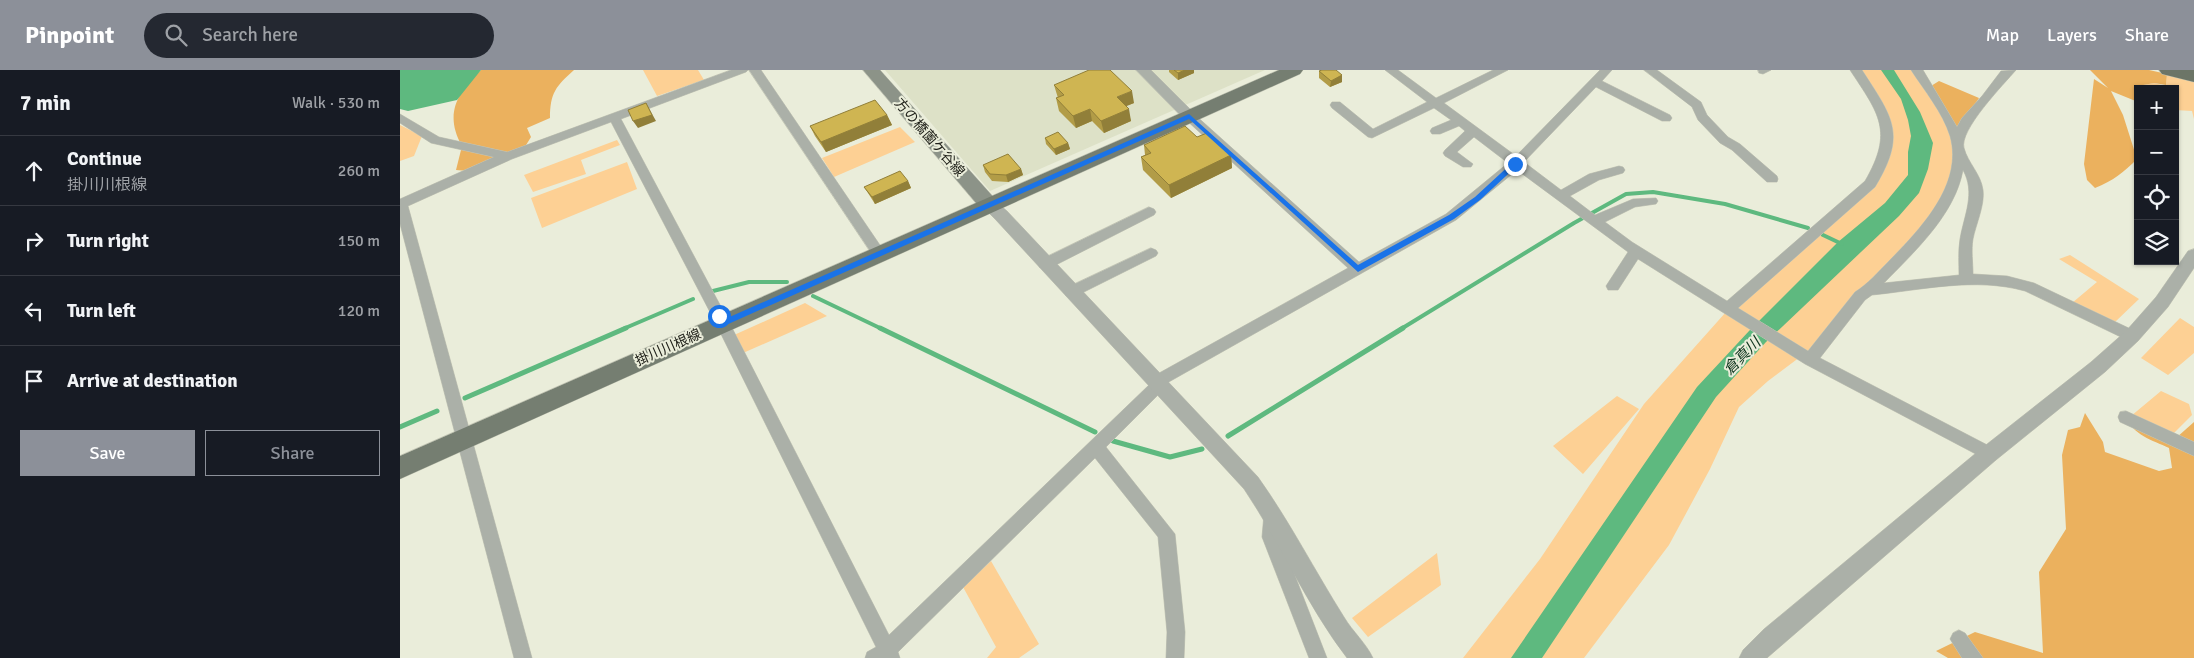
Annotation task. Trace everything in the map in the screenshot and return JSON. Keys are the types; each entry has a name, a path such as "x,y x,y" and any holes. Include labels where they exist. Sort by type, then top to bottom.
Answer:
{"highway":[{"path":"2169,70 2194,76"}],"main road":[{"name":"方の橋薗ケ谷線","path":"871,70 989,205"},
{"name":"掛川川根線","path":"400,468 1294,70"}],"street":[{"path":"523,658 401,204 508,156 742,70"},
{"path":"755,70 879,254"},
{"path":"1143,70 1189,116 1358,269"},
{"path":"1393,70 1515,164 1636,251 1804,356 1989,454"},
{"path":"1336,104 1372,134 1502,70"},
{"path":"614,116 723,323 884,655 1096,447 1158,383 1451,217 1478,199 1515,164 1606,70"},
{"path":"1650,70 1697,105 1702,116 1724,140 1736,147 1772,179"},
{"path":"1730,310 1870,184 1878,169 1887,149 1885,125 1880,107 1856,70"},
{"path":"1804,356 1860,296 1869,290 1942,210 1955,183 1959,160 1956,137 1917,70"},
{"path":"1966,280 1966,241 1977,192 1974,178 1957,146 1966,121 1986,99 2005,73 2010,70"},
{"path":"1594,82 1666,118"},
{"path":"400,118 435,140 508,156"},
{"path":"1436,131 1460,121"},
{"path":"1467,164 1449,153 1473,131"},
{"path":"1560,196 1594,177 1619,170"},
{"path":"1594,221 1633,203 1651,201"},
{"path":"989,205 1001,215 1251,483 1272,513 1338,627 1362,658"},
{"path":"1045,264 1149,212"},
{"path":"1613,286 1636,251"},
{"path":"1071,292 1151,253"},
{"path":"1751,658 1772,638 1989,454 2098,367 2132,336 2162,302 2194,255"},
{"path":"1869,290 1966,280 2007,281 2029,287 2132,336"},
{"path":"2126,417 2194,449"},
{"path":"1096,447 1166,534 1176,632 1175,658"},
{"path":"1272,513 1270,537 1318,658"},
{"path":"1958,639 1974,658"}],"shaded area":[{"path":"481,70 574,70 555,91 551,102 550,118 527,128 531,137 523,150 468,171 456,170 462,146 454,124 456,105 465,87"},
{"path":"643,70 698,70 704,80 657,96"},
{"path":"885,70 1265,70 990,191"},
{"path":"1859,70 1912,70 1956,137 1956,175 1933,220 1808,351 1768,381 1739,407 1710,469 1669,545 1584,658 1463,658 1540,559 1644,404 1734,303 1870,184 1888,158 1884,121"},
{"path":"2090,70 2149,70 2167,74 2166,85 2154,83 2134,85 2134,100 2111,91 2123,115 2134,150 2134,162 2118,176 2095,188 2087,180 2084,164 2094,79 2108,88"},
{"path":"2167,74 2194,80 2194,119 2192,111 2179,110 2179,85 2166,85"},
{"path":"1939,81 1979,98 1958,133 1931,86"},
{"path":"2154,83 2162,85 2143,85"},
{"path":"400,125 422,136 414,156 400,161"},
{"path":"900,127 915,142 834,177 822,158"},
{"path":"617,140 620,145 581,160 586,174 533,192 524,175"},
{"path":"627,162 637,189 542,228 531,198"},
{"path":"2070,255 2139,299 2114,323 2072,303 2097,282 2059,259"},
{"path":"805,303 827,316 743,353 734,335"},
{"path":"2180,318 2194,327 2194,353 2168,375 2141,358"},
{"path":"2161,391 2189,404 2192,415 2174,433 2131,416"},
{"path":"1617,396 1639,409 1583,474 1553,446"},
{"path":"2085,413 2103,442 2105,452 2159,471 2172,468 2169,448 2138,433 2126,417 2176,438 2194,422 2194,658 1948,658 1936,651 1975,632 2043,653 2039,572 2066,529 2062,455 2068,430 2080,427"},
{"path":"1437,553 1441,585 1368,637 1352,618"},
{"path":"991,561 1039,644 1019,658 987,658 996,647 963,587"}],"water":[{"path":"400,70 481,70 457,100 408,111 400,109"},
{"name":"倉真川","path":"1881,70 1894,70 1920,112 1933,143 1928,169 1919,193 1899,216 1766,342 1716,397 1542,658 1511,658 1697,387 1749,331 1838,242 1885,203 1908,175 1908,152 1911,136 1908,120 1901,99"}],"building":[{"path":"1089,70 1110,70 1132,91 1117,97 1129,109 1101,121 1090,109 1073,116 1056,98 1064,95 1054,85"},
{"path":"1174,70 1185,70 1178,73"},
{"path":"1336,70 1342,75 1331,81 1319,71"},
{"path":"875,100 887,115 821,142 810,126"},
{"path":"646,103 652,115 633,121 628,110"},
{"path":"1185,126 1197,137 1207,133 1231,155 1169,185 1141,157 1151,153 1144,145"},
{"path":"1058,132 1068,143 1054,149 1045,138"},
{"path":"1008,154 1021,169 1006,175 990,174 983,165"},
{"path":"900,171 908,181 872,197 864,187"}],"waterway":[{"path":"1401,329 1574,223 1626,194 1653,192 1725,204 1808,228"},
{"path":"1823,235 1842,244"},
{"path":"713,291 749,282 787,282"},
{"path":"813,296 882,329"},
{"path":"623,329 693,299"},
{"path":"465,398 626,328"},
{"path":"880,328 1095,432"},
{"path":"1228,436 1403,328"},
{"path":"400,427 437,411"},
{"path":"1113,441 1170,457 1202,449"}],"route":[{"path":"719,316 723,323 1189,116 1358,269 1451,217 1478,199 1515,164"}]}
